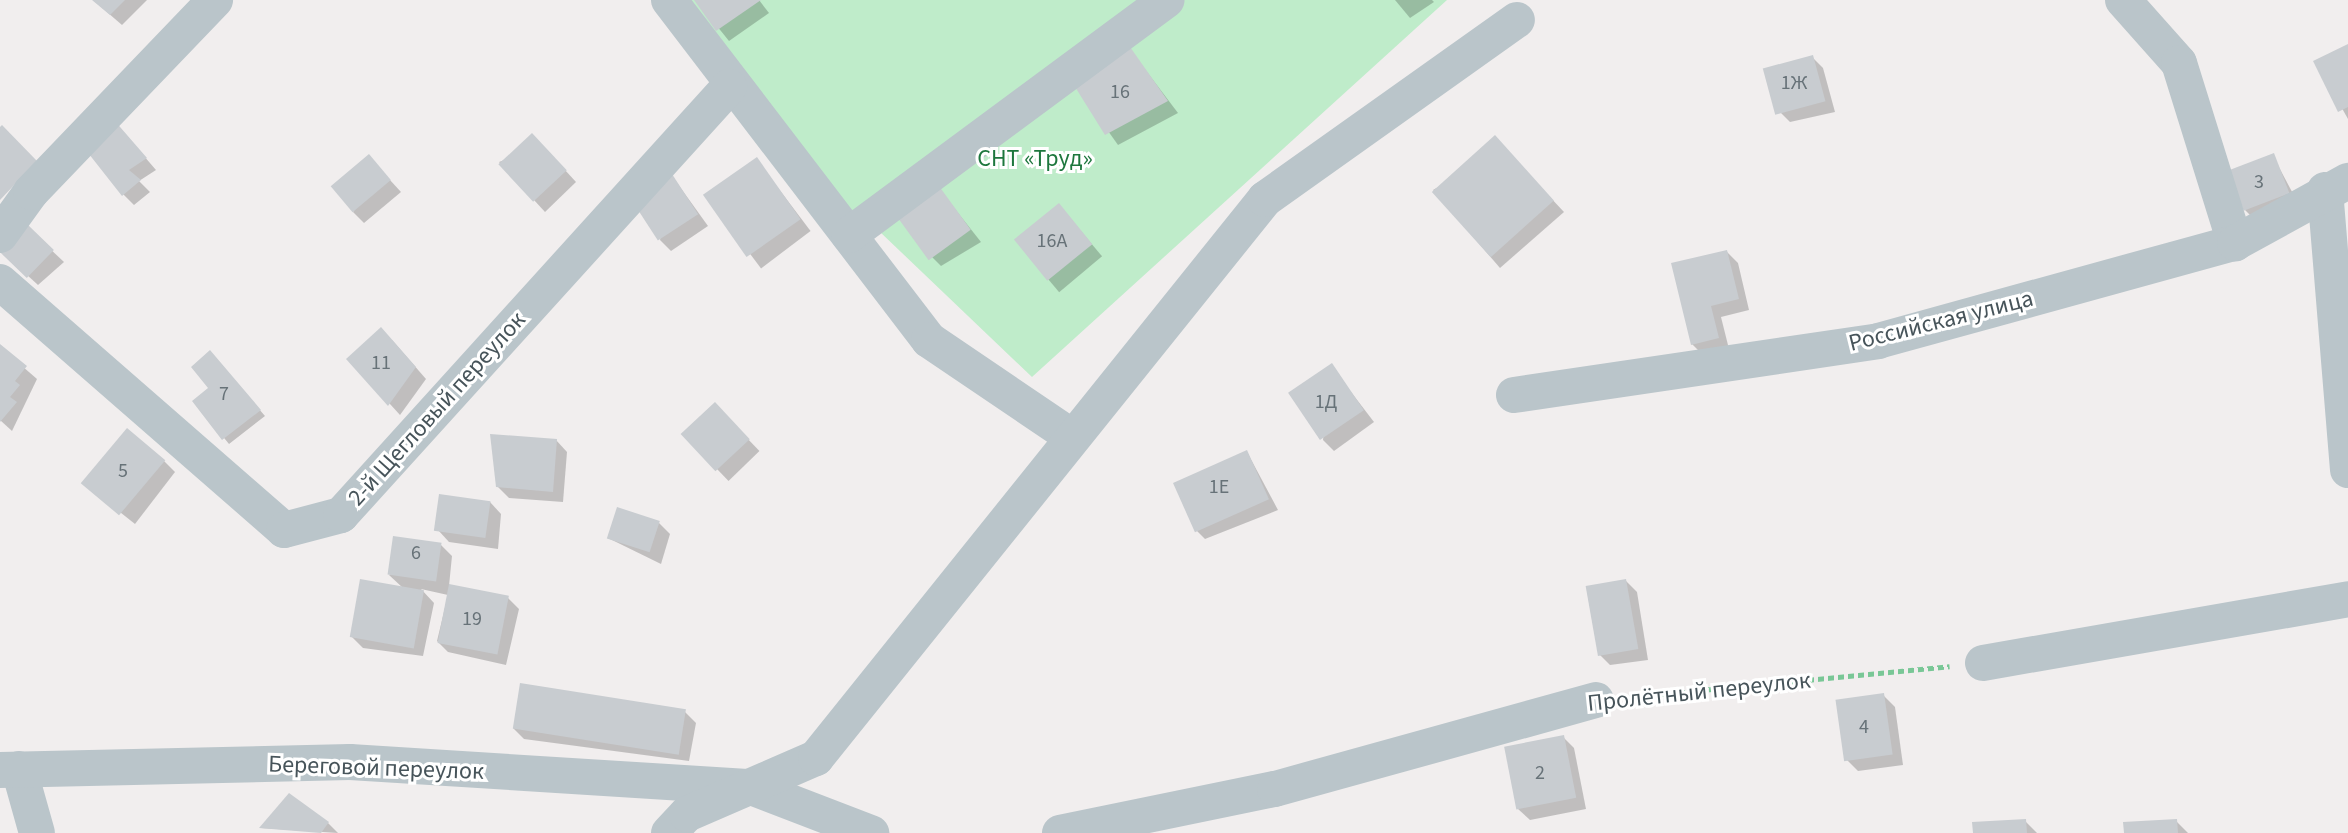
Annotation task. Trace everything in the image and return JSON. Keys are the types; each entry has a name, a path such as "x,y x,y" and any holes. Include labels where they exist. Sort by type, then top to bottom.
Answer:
{"street":[{"path":"0,235 31,192 215,0"},
{"path":"669,0 729,87 929,340 1071,436"},
{"path":"849,235 1167,0"},
{"path":"2123,0 2179,63 2235,243"},
{"path":"669,833 687,814 816,758 1071,436 1265,199 1517,20"},
{"name":"2-й Щегловый переулок","path":"0,282 284,530 341,515 729,87"},
{"path":"2336,185 2348,470"},
{"name":"Российская улица","path":"1514,395 1878,341 2235,243 2336,185"},
{"path":"1983,663 2348,599"},
{"name":"Пролётный переулок","path":"1060,833 1275,789 1596,700"},
{"name":"Береговой переулок","path":"9,770 350,762 751,787"},
{"path":"9,770 37,833"},
{"path":"751,787 871,833"}],"path":[{"name":"Пролётный переулок","path":"1596,700 1983,663"}],"green space":[{"name":"СНТ «Труд»","path":"682,0 1447,0 1032,377 879,231 851,218"}],"building":[{"path":"92,0 125,0 110,15"},
{"path":"694,0 761,0 716,31"},
{"path":"1128,44 1168,101 1105,135 1072,82"},
{"path":"2348,44 2348,107 2338,112 2313,61"},
{"path":"1813,55 1825,101 1775,115 1763,68"},
{"path":"114,120 147,158 129,170 141,180 122,196 85,149"},
{"path":"2,125 37,161 0,200 0,127"},
{"path":"532,133 567,170 533,202 498,164"},
{"path":"1495,135 1554,200 1491,257 1432,192"},
{"path":"2274,153 2289,193 2244,211 2228,171"},
{"path":"369,154 391,180 353,212 331,186"},
{"path":"757,157 801,219 747,257 703,195"},
{"path":"672,174 698,214 658,240 632,200"},
{"path":"939,186 971,230 929,260 897,217"},
{"path":"1059,203 1092,244 1047,281 1014,240"},
{"path":"28,225 54,250 27,278 1,253"},
{"path":"1727,250 1739,299 1711,306 1719,338 1691,345 1671,263"},
{"path":"381,327 416,367 388,406 346,359"},
{"path":"0,344 27,366 15,381 20,385 10,397 17,402 0,422"},
{"path":"210,350 261,410 222,440 192,401 208,388 191,367"},
{"path":"1332,363 1364,410 1320,440 1288,393"},
{"path":"715,402 750,439 715,471 681,434"},
{"path":"127,428 165,460 119,515 81,483"},
{"path":"490,434 557,439 553,492 496,487"},
{"path":"1247,450 1269,499 1195,532 1173,483"},
{"path":"439,494 490,501 485,538 434,531"},
{"path":"617,507 660,521 650,552 607,538"},
{"path":"393,536 442,543 436,581 388,575"},
{"path":"360,579 424,590 414,648 350,637"},
{"path":"1626,579 1638,649 1598,656 1586,586"},
{"path":"449,584 509,596 497,655 438,643"},
{"path":"520,683 686,709 679,755 513,728"},
{"path":"1884,693 1893,754 1844,761 1835,700"},
{"path":"1564,735 1576,798 1516,809 1504,747"},
{"path":"289,793 329,822 321,833 259,828"},
{"path":"2026,819 2027,833 1973,833 1972,822"},
{"path":"2177,819 2178,833 2124,833 2123,822"}]}
